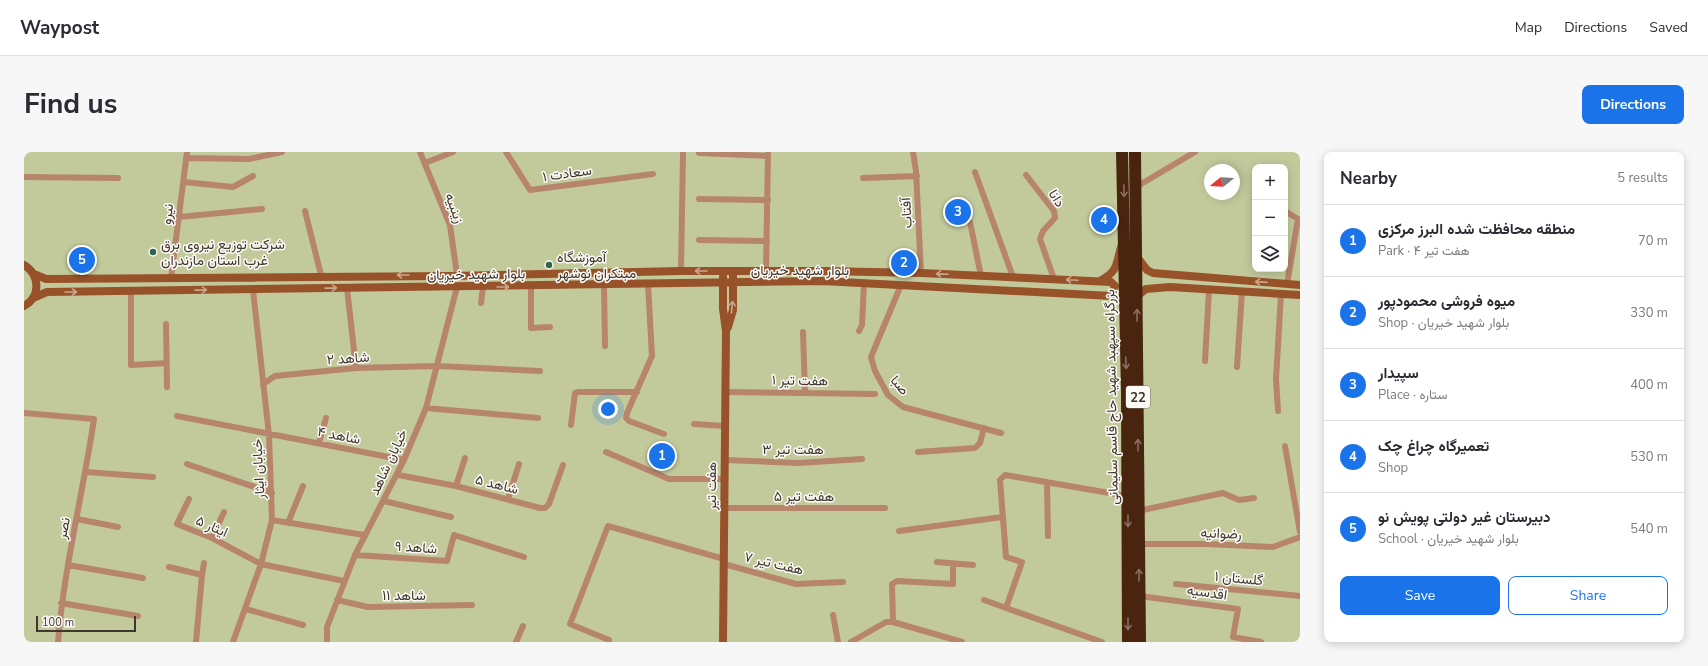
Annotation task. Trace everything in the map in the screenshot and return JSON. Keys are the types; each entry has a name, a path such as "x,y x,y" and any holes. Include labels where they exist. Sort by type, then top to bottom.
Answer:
{"highway":[{"name":"بزرگراه سپهبد شهید حاج قاسم سلیمانی","path":"1122,152 1125,235 1128,642"},
{"name":"بزرگراه سپهبد شهید حاج قاسم سلیمانی","path":"1135,152 1140,642"}],"main road":[{"path":"1099,281 1110,275 1116,269 1125,235"},
{"path":"1137,257 1147,270 1153,273 1300,285"},
{"path":"24,265 34,274 37,286 33,298 24,306"},
{"name":"بلوار شهید خیریان","path":"33,298 47,292 822,281 1112,296 1116,286 1111,282 1099,281 921,273 681,271 46,279 34,274"},
{"name":"هفت تیر","path":"722,271 723,309 726,331 724,426 724,642"},
{"name":"هفت تیر","path":"726,331 733,310 733,271"},
{"path":"457,275 457,286"},
{"path":"1177,276 1177,287"},
{"path":"1137,296 1146,289 1177,287 1300,295"},
{"path":"1112,296 1120,302 1125,309"}],"street":[{"path":"187,155 249,159 282,152"},
{"name":"زینبیه","path":"420,152 450,225 457,275"},
{"path":"425,164 453,152"},
{"name":"سعادت ۱","path":"506,152 530,190 652,174"},
{"path":"681,271 684,152"},
{"name":"آفتاب","path":"914,152 917,176 921,273"},
{"path":"1136,187 1195,152"},
{"path":"699,153 768,154 766,272"},
{"name":"نیرو","path":"171,278 187,155"},
{"path":"975,172 1013,277"},
{"name":"دانا","path":"1026,175 1054,211 1055,218 1043,231 1040,239 1054,279"},
{"path":"184,182 233,186 253,176"},
{"path":"863,178 917,176"},
{"path":"24,177 118,178"},
{"path":"699,200 768,200"},
{"path":"179,217 262,209"},
{"path":"304,211 321,276"},
{"path":"1287,284 1298,219 1288,213"},
{"path":"970,222 981,276"},
{"path":"699,240 767,241"},
{"path":"859,331 862,325 864,283"},
{"path":"648,284 652,356 626,418 629,421 664,434"},
{"path":"604,285 605,346"},
{"name":"صبا","path":"901,285 871,357 875,370 888,394 903,407 1001,433"},
{"name":"خیابان شاهد","path":"327,642 327,627 355,555 364,535 398,474 426,408 457,286"},
{"path":"531,286 531,328 550,327"},
{"path":"481,303 483,287"},
{"path":"347,288 356,368"},
{"name":"خیابان ایثار","path":"233,642 262,564 272,520 269,436 253,290"},
{"path":"1205,361 1209,290"},
{"path":"1237,367 1242,291"},
{"path":"131,292 131,365 167,363"},
{"path":"1278,411 1276,379 1281,294"},
{"path":"166,324 167,387"},
{"path":"803,332 806,392"},
{"name":"شاهد ۲","path":"263,384 275,376 356,368 437,366 540,371"},
{"path":"571,425 575,393 637,392"},
{"name":"هفت تیر ۱","path":"725,392 874,394"},
{"path":"426,408 538,418"},
{"name":"نصر","path":"24,413 94,419 86,472 61,603 58,642"},
{"name":"شاهد ۴","path":"177,416 269,436 319,443 404,460"},
{"path":"319,443 326,418"},
{"path":"694,424 724,426"},
{"path":"918,452 975,448 980,443 984,428"},
{"path":"1285,446 1300,532"},
{"path":"606,452 669,479 724,480"},
{"path":"456,486 465,458"},
{"name":"هفت تیر ۳","path":"724,460 798,463 862,459"},
{"path":"187,464 272,493"},
{"path":"508,499 519,464"},
{"name":"شاهد ۵","path":"398,474 456,486 545,508 549,504 563,465"},
{"path":"86,472 153,477"},
{"path":"1006,608 1022,562 1006,557 1000,480 1005,475 1128,496"},
{"path":"1047,482 1048,536"},
{"path":"288,523 303,486"},
{"path":"1138,511 1223,493 1239,500 1254,498"},
{"name":"ایثار ۵","path":"189,498 176,524 212,538 262,564 344,581"},
{"path":"384,501 451,517"},
{"name":"هفت تیر ۵","path":"724,508 885,508"},
{"path":"212,538 224,512"},
{"path":"899,531 1002,517"},
{"path":"77,519 118,526"},
{"path":"272,520 364,535"},
{"name":"هفت تیر ۷","path":"609,640 570,624 608,526 796,584 843,582"},
{"name":"شاهد ۹","path":"355,555 447,561 454,535 524,558"},
{"name":"رضوانیه","path":"1139,544 1206,544 1273,547 1300,537"},
{"path":"937,562 973,566"},
{"path":"196,642 204,563"},
{"path":"893,622 892,584 897,581 952,584 953,564"},
{"path":"68,565 143,578"},
{"path":"169,567 202,575"},
{"name":"گلستان ۱","path":"1176,584 1300,596"},
{"name":"اقدسیه","path":"1139,596 1238,609 1233,637 1261,642"},
{"name":"شاهد ۱۱","path":"338,600 368,607 472,605"},
{"path":"984,600 1102,642"},
{"path":"61,603 138,616"},
{"path":"246,609 303,625"},
{"path":"833,615 838,642"},
{"path":"855,641 886,622 893,622 944,640 962,642"},
{"path":"516,642 523,626"}],"green space":[{"path":"24,152 1300,152 1300,642 24,642"}],"place":[{"name":"سپیدار","path":"958,212"},
{"name":"تعمیرگاه چراغ چک","path":"1104,220"},
{"name":"شرکت توزیع نیروی برق غرب استان مازندران","path":"153,252"},
{"name":"دبیرستان غیر دولتی پویش نو","path":"82,260"},
{"name":"میوه فروشی محمودپور","path":"904,263"},
{"name":"آموزشگاه مبتکران نوشهر","path":"549,265"},
{"name":"منطقه محافظت شده البرز مرکزی","path":"662,456"}]}
